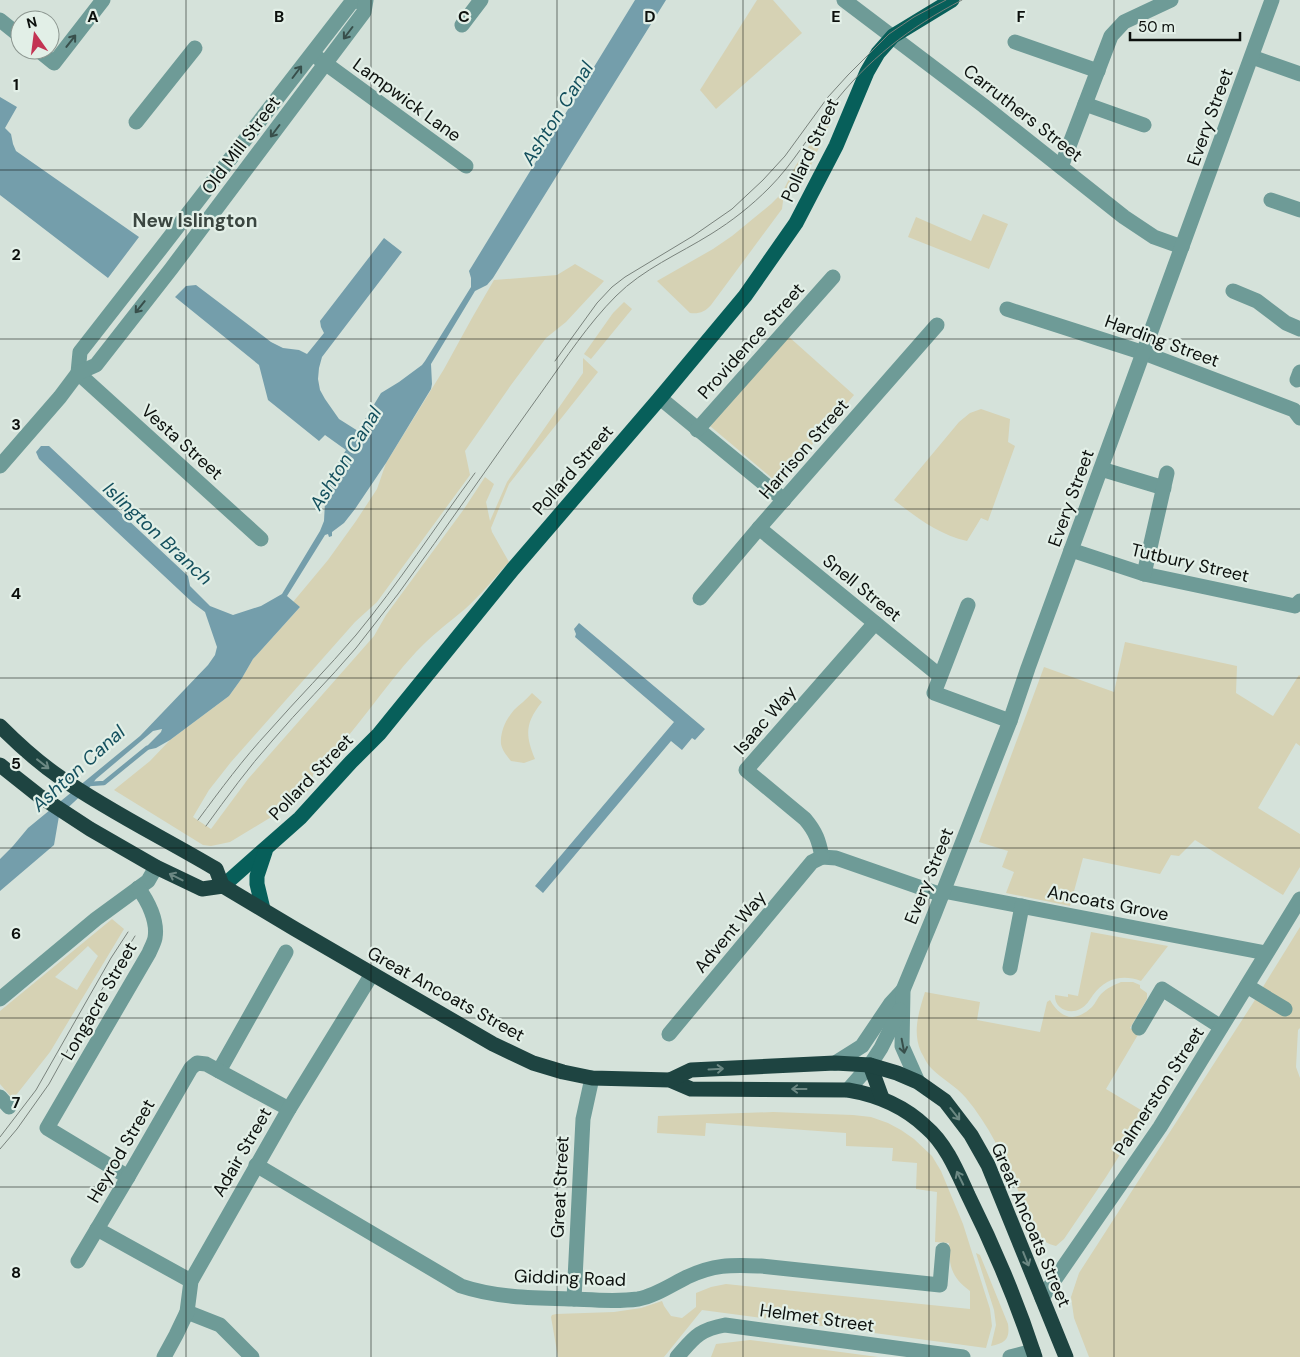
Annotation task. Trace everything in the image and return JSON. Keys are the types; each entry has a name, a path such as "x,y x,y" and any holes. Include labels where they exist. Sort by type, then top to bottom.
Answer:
{"highway":[{"name":"Great Ancoats Street","path":"0,726 25,750 60,777 109,808 216,869 223,885 295,930 493,1044 533,1063 592,1078 670,1080 691,1089 848,1090 882,1098 913,1116 928,1128 941,1144 956,1170 982,1222 1034,1354"},
{"path":"0,765 38,795 90,829 156,867 202,889 223,885"},
{"name":"Great Ancoats Street","path":"670,1080 691,1070 835,1063 870,1066 897,1073 918,1082 945,1101 971,1135 988,1165 1066,1357"},
{"path":"870,1066 882,1098"}],"main road":[{"name":"Pollard Street","path":"223,885 300,818 379,734 503,581 745,296 796,223 836,146 867,72 878,53 893,36 952,0"},
{"path":"263,909 256,876 267,848"}],"street":[{"path":"60,55 103,0"},
{"name":"Old Mill Street","path":"78,373 80,352 351,3 358,0"},
{"name":"Old Mill Street","path":"0,466 60,397 78,373 96,365 364,12 366,0"},
{"path":"462,25 481,0"},
{"name":"Carruthers Street","path":"844,0 893,36 1124,217 1154,237 1182,247"},
{"path":"1061,167 1111,36 1124,22 1171,0"},
{"name":"Every Street","path":"918,1082 902,1046 902,990 943,893 1010,721 1272,0"},
{"path":"0,20 10,28"},
{"path":"1015,42 1098,71"},
{"path":"136,122 195,48"},
{"name":"Lampwick Lane","path":"312,53 466,166"},
{"path":"1252,57 1300,74"},
{"path":"1085,104 1144,125"},
{"path":"1271,200 1300,210"},
{"name":"Providence Street","path":"697,430 833,276"},
{"path":"1233,291 1257,301 1286,323 1300,329"},
{"name":"Harding Street","path":"1007,309 1144,353 1294,410 1300,418"},
{"name":"Harrison Street","path":"700,598 937,325"},
{"name":"Vesta Street","path":"78,373 261,539"},
{"path":"660,398 784,500"},
{"path":"1101,468 1166,481 1144,574"},
{"name":"Snell Street","path":"759,528 940,676"},
{"name":"Tutbury Street","path":"1071,550 1144,574 1295,606 1300,601"},
{"path":"968,605 934,693 1010,721"},
{"name":"Isaac Way","path":"822,858 820,843 814,828 746,770 875,623"},
{"path":"822,858 836,858 943,893"},
{"name":"Advent Way","path":"669,1034 812,862 822,858"},
{"path":"0,1000 96,919 149,880 156,867"},
{"name":"Longacre Street","path":"128,1177 47,1128 154,943 155,930 152,916 146,898 138,888"},
{"name":"Ancoats Grove","path":"943,893 1022,906 1266,953"},
{"name":"Palmerston Street","path":"1042,1298 1160,1127 1300,899"},
{"path":"1010,968 1022,906"},
{"path":"286,952 219,1071 289,1109"},
{"name":"Adair Street","path":"164,1357 187,1312 191,1281 289,1109 372,974"},
{"path":"1247,986 1285,1009"},
{"path":"1139,1028 1162,989 1221,1027"},
{"path":"835,1063 862,1046 902,990"},
{"path":"848,1090 870,1066 902,1007"},
{"path":"862,1046 870,1066"},
{"name":"Heyrod Street","path":"78,1261 191,1068 198,1063 206,1064 219,1071"},
{"name":"Great Street","path":"574,1299 582,1128 592,1078"},
{"name":"Gidding Road","path":"256,1165 461,1286 493,1294 602,1300 639,1299 697,1273 712,1268 732,1265 761,1266 947,1286 944,1250"},
{"path":"97,1229 191,1281"},
{"path":"187,1312 220,1326 252,1357"},
{"name":"Helmet Street","path":"677,1357 699,1333 725,1325 963,1357"},
{"path":"1010,1357 1034,1354"}],"shaded area":[{"path":"757,0 773,0 802,33 716,109 700,90"},
{"path":"828,118 830,123 807,174 794,178 784,193 782,209 711,305 702,312 690,313 657,281 713,249 771,204 782,193 796,165"},
{"path":"983,214 1008,224 989,269 908,237 916,217 971,241"},
{"path":"575,264 604,281 566,322 546,338 511,385 465,451 470,475 377,602 355,622 231,762 209,790 193,817 211,829 248,779 374,636 386,615 464,509 485,477 494,484 486,502 490,521 507,482 583,373 583,358 598,372 509,484 491,528 509,562 471,604 416,652 353,730 313,774 312,787 283,810 230,842 211,846 203,845 114,790 150,761 170,740 229,696 253,659 300,607 293,602 328,560 377,489 386,463 444,369 494,280 557,275"},
{"path":"624,302 632,309 591,359 584,354 613,313"},
{"path":"788,336 854,395 779,484 710,426"},
{"path":"981,409 1010,419 1008,442 1015,446 988,521 981,518 967,541 937,530 894,500 959,422 970,413"},
{"path":"1125,642 1237,666 1236,693 1273,716 1300,676 1300,746 1296,743 1258,808 1300,834 1300,867 1283,895 1195,840 1179,856 1171,855 1160,874 1083,858 1070,906 1006,893 1014,872 1002,867 1008,851 979,842 1044,667 1114,692"},
{"path":"532,693 542,702 532,716 528,729 529,743 535,759 524,763 511,761 502,746 503,730 514,710"},
{"path":"112,919 124,929 50,1052 13,1099 0,1084 0,1011","holes":["88,946 98,956 77,990 55,977"]},
{"path":"1300,927 1300,1028 1298,1030 1296,1067 1300,1078 1300,1357 1089,1357 1074,1318 1071,1297 1079,1273"},
{"path":"1091,932 1168,946 1141,981 1121,978 1109,981 1098,989 1082,1008 1076,1011 1067,1011 1057,1004 1055,995 1068,997 1068,994 1078,996"},
{"path":"1121,982 1133,982 1140,985 1140,988 1147,993 1147,999 1130,1028 1139,1033 1106,1089 1146,1113 1106,1177 1064,1239 1056,1246 1044,1241 1036,1232 1000,1151 976,1110 962,1094 935,1072 921,1052 917,1037 919,1014 925,992 980,1002 977,1020 1040,1032 1047,1002 1050,1000 1064,1015 1074,1017 1086,1012 1103,992"},
{"path":"773,1112 871,1117 901,1130 932,1156 941,1171 963,1224 990,1309 992,1326 986,1348 702,1310 664,1357 558,1357 552,1315 614,1312 641,1308 662,1301 671,1316 682,1318 696,1307 696,1293 726,1284 970,1309 970,1291 959,1281 952,1270 949,1243 935,1242 937,1192 916,1189 917,1163 892,1161 893,1148 846,1146 846,1133 706,1123 705,1136 657,1133 658,1116"},
{"path":"976,1253 980,1255 1008,1324 1006,1339 991,1346 996,1325 994,1310"},
{"path":"750,1340 878,1357 711,1357 716,1344"}],"water":[{"name":"Ashton Canal","path":"635,0 666,0 493,278 487,285 475,291 431,364 431,389 386,463 344,523 332,532 332,536 325,535 287,596 300,607 253,659 229,696 170,740 156,748 147,750 147,746 162,729 153,731 96,779 59,816 54,845 0,891 0,859 28,828 140,736 208,665 215,655 217,647 205,612 193,603 39,459 36,452 41,446 49,446 188,576 190,586 210,606 233,615 261,606 282,594 320,531 324,521 326,483 346,450 325,435 319,441 268,400 259,365 175,297 186,286 196,285 271,342 283,348 299,350 307,354 324,333 320,321 384,238 402,252 322,357 319,368 320,390 325,399 339,419 358,431 381,393 399,382 425,361 471,287 469,271"},
{"path":"0,97 17,107 5,128 11,134 16,151 139,237 108,278 0,195"},
{"path":"579,623 705,729 695,740 692,738 682,750 671,741 543,893 535,886 674,722 575,637 574,629"}],"waterway":[{"name":"Ashton Canal","path":"89,784 104,783 147,748"}],"tram line":[{"path":"555,361 597,303 612,287 732,209 785,156 828,97 889,34 914,17 946,0"},
{"path":"206,826 282,729 356,648 398,594 569,354 616,296 638,278 719,229 748,207 786,169 831,107 859,74 907,33 962,0"},
{"path":"198,820 250,752 372,615 475,473"},
{"path":"0,1137 36,1090 111,958 128,932"},
{"path":"0,1149 17,1129 49,1084 96,999 135,936"}],"district":[{"name":"New Islington","path":"195,220"}],"water label":[{"name":"Islington Branch","path":"158,533"}]}
